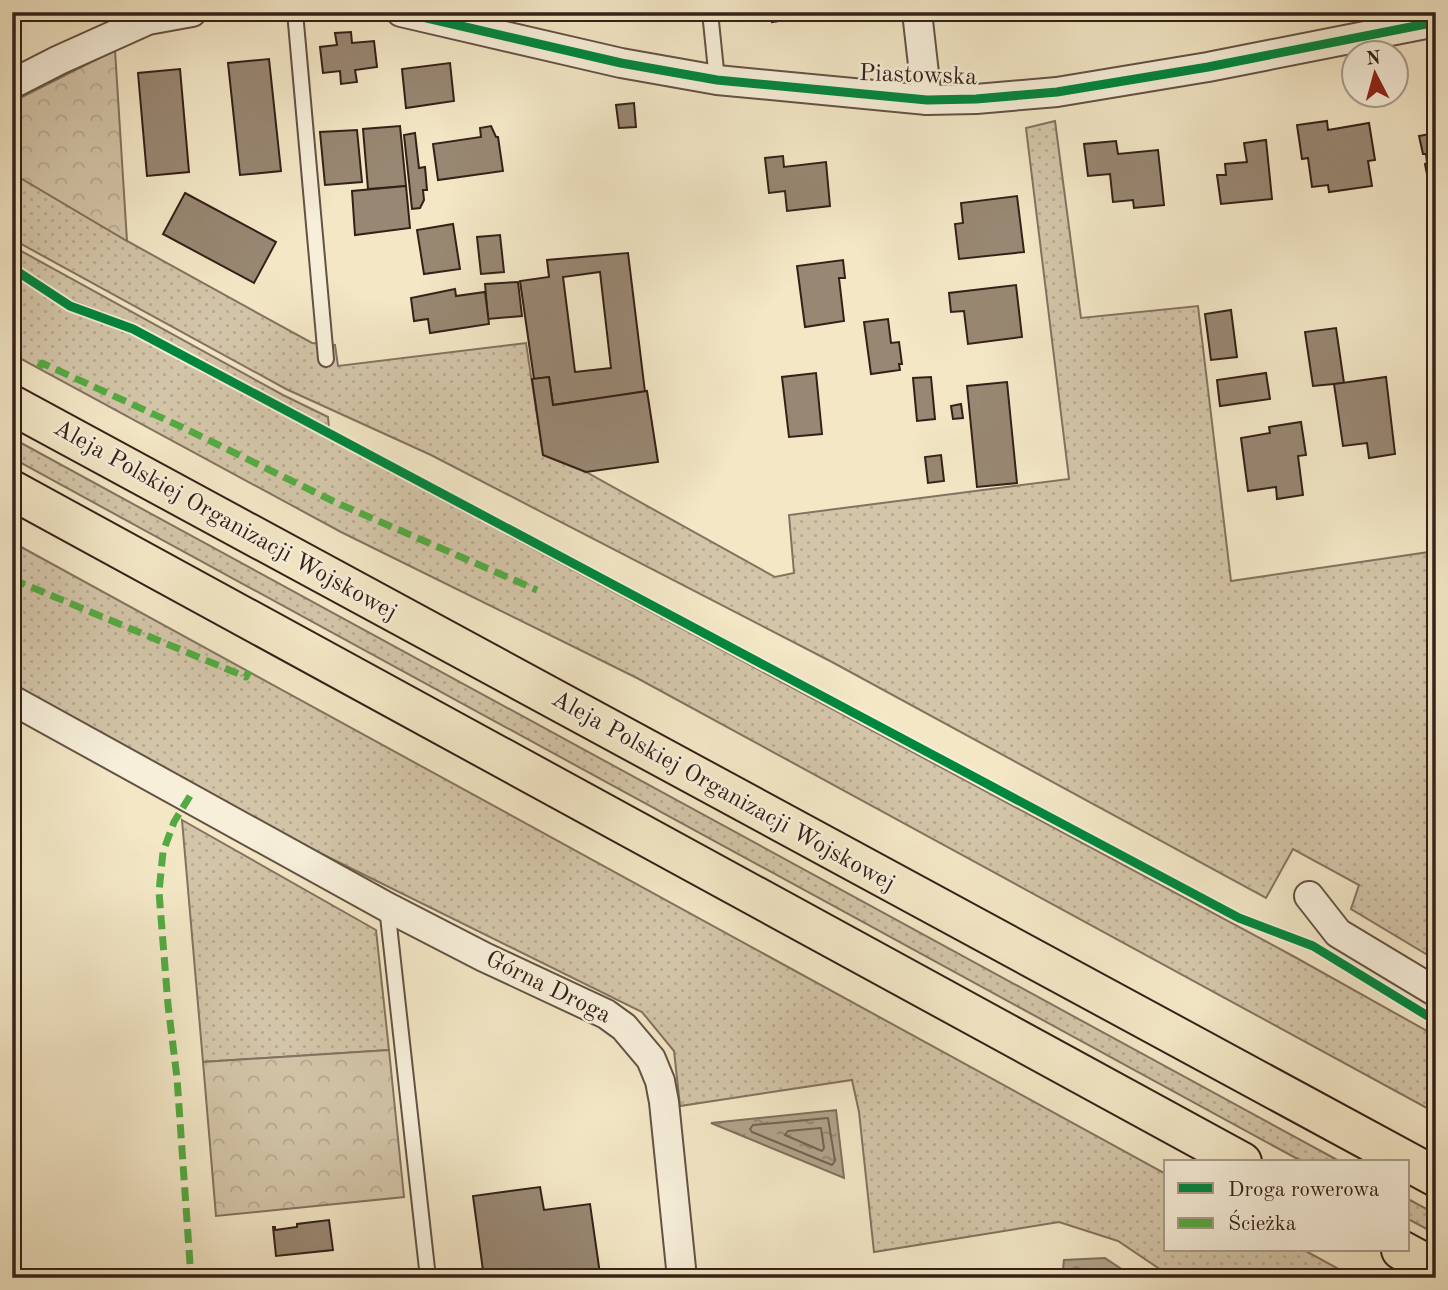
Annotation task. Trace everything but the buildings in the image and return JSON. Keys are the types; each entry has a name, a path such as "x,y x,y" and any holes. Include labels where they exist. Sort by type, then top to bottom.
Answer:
{"highway":[{"name":"Aleja Polskiej Organizacji Wojskowej","path":"12,405 1405,1160"},
{"path":"12,490 1238,1160"},
{"name":"Aleja Polskiej Organizacji Wojskowej","path":"1410,1163 1436,1177"},
{"path":"1405,1252 1436,1269"}],"street":[{"path":"12,84 147,16 192,12"},
{"name":"Piastowska","path":"401,12 492,24 621,63 717,80 927,100 1057,92 1208,68 1374,23 1436,22"},
{"path":"917,12 927,100"},
{"name":"Górna Droga","path":"12,699 387,907 484,957 606,1014 624,1027 651,1059 660,1081 682,1278"},
{"path":"1309,896 1338,933 1436,992"}],"lane":[{"path":"295,12 326,359"},
{"path":"710,12 717,80"},
{"path":"387,907 428,1278"}],"green space":[{"path":"115,50 127,241 12,173 12,102"},
{"path":"1055,121 1081,318 1198,306 1231,581 1436,551 1436,960 1351,909 1359,885 1293,849 1266,898 832,662 431,455 286,389 12,239 12,173 127,241 312,343 335,345 338,366 526,343 543,455 586,472 775,577 794,573 789,515 1069,479 1026,128"},
{"path":"12,246 328,417 329,428 135,325 70,300 12,263"},
{"path":"12,274 66,308 133,334 1293,956 1436,1036 1436,1113 637,678 341,532 12,354"},
{"path":"12,438 1337,1160 1299,1160 12,458"},
{"path":"12,542 1164,1173 1164,1252 1308,1252 1355,1278 1173,1278 1118,1241 1059,1222 874,1252 859,1112 852,1080 680,1106 674,1051 642,1012 318,852 12,686"},
{"path":"182,820 376,930 389,1050 203,1062"},
{"path":"389,1050 404,1197 216,1216 203,1062"},
{"path":"1410,1200 1436,1214 1436,1234 1410,1220"}],"water":[{"path":"836,1110 844,1178 711,1123"},
{"path":"1105,1258 1135,1278 1062,1278 1064,1260"}],"marked path":[{"path":"39,368 42,363 186,429 337,503 537,590"},
{"path":"12,579 246,677 249,671"},
{"path":"190,796 174,822 163,852 159,892 177,1078 191,1278"}],"cycle path":[{"path":"401,12 621,63 717,80 927,100 1057,92 1208,67 1436,22"},
{"path":"12,268 70,306 133,329 1239,918 1313,946 1436,1021"}]}
